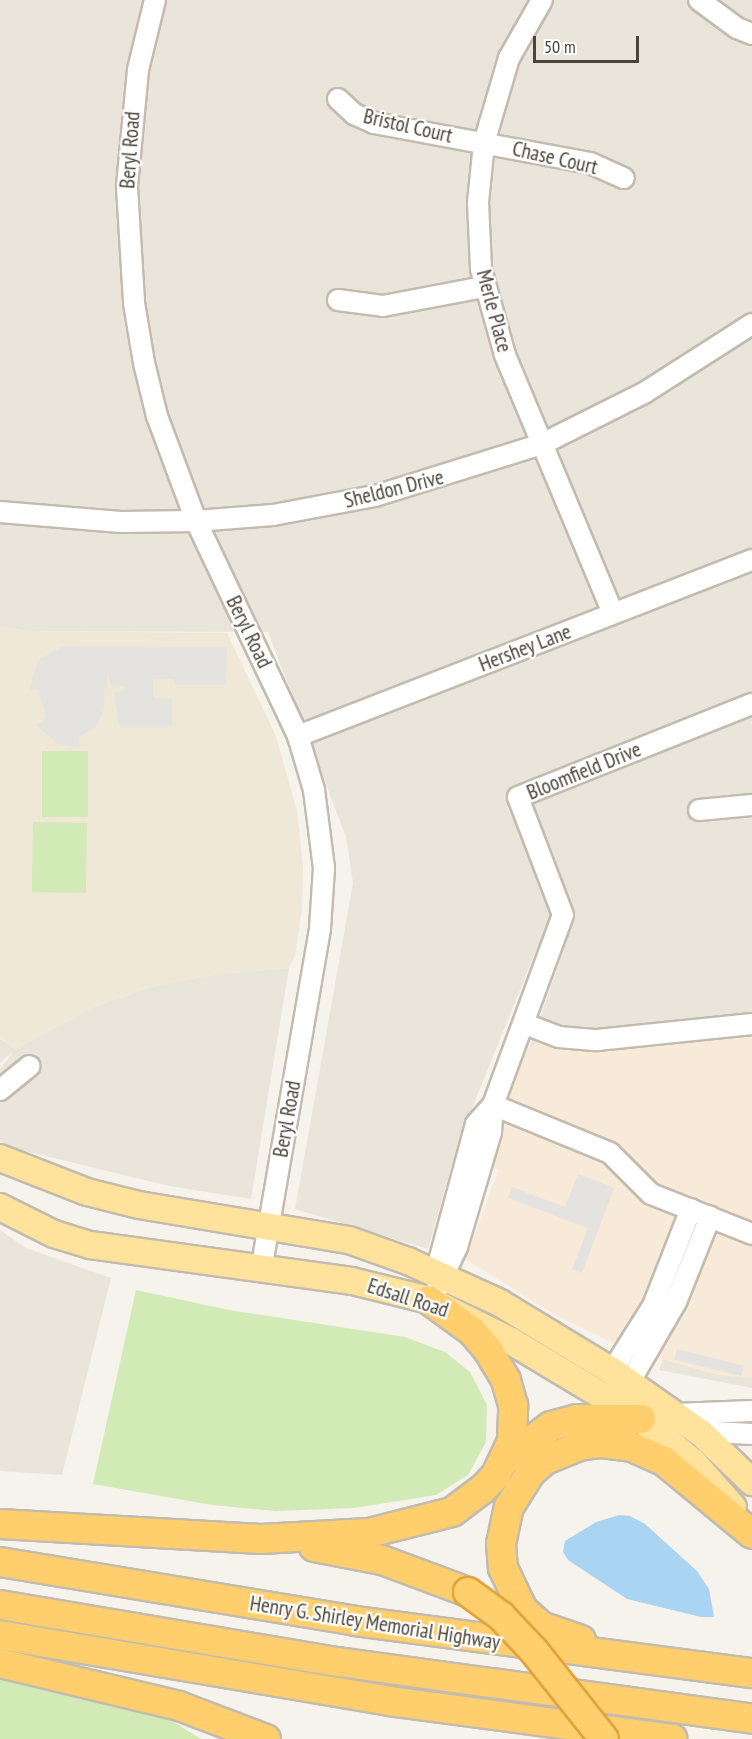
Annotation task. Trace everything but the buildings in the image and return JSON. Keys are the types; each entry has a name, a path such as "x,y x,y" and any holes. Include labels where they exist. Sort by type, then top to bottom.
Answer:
{"highway":[{"path":"0,1524 261,1539 369,1533 429,1520 468,1502 483,1490 500,1465 512,1441 513,1405 506,1380 473,1332 429,1300"},
{"path":"500,1465 551,1426 577,1419 641,1419"},
{"path":"712,1668 564,1636 541,1626 523,1610 510,1588 503,1568 503,1525 518,1490 545,1460 579,1446 601,1443 632,1447 665,1462 752,1532"},
{"path":"261,1539 382,1560 468,1592 501,1616 534,1651 604,1739"},
{"name":"Henry G. Shirley Memorial Highway","path":"0,1562 355,1621 752,1673"},
{"path":"0,1605 362,1665 752,1719"},
{"path":"0,1635 389,1701 672,1739"},
{"path":"0,1663 178,1706 266,1739"}],"main road":[{"name":"Edsall Road","path":"0,1158 87,1192 139,1205 269,1224 349,1240 441,1275 500,1303 620,1377 700,1433 752,1482"},
{"name":"Edsall Road","path":"0,1207 54,1234 90,1245 362,1283 429,1300 511,1341 641,1419 693,1462 752,1532"},
{"path":"641,1419 675,1414"}],"street":[{"name":"Beryl Road","path":"155,0 138,70 130,128 128,240 144,363 157,417 196,521 298,736 316,802 323,886 261,1269"},
{"name":"Merle Place","path":"542,0 509,58 484,143 478,202 484,287 505,355 613,613"},
{"path":"699,0 737,28 752,34"},
{"name":"Bristol Court","path":"338,99 354,114 374,123 484,143"},
{"name":"Chase Court","path":"484,143 590,163 624,178"},
{"path":"338,300 368,308 484,287"},
{"name":"Sheldon Drive","path":"0,512 121,522 196,521 273,515 375,496 542,444 644,393 752,324"},
{"name":"Hershey Lane","path":"298,736 752,560"},
{"name":"Bloomfield Drive","path":"429,1300 441,1275 491,1132 493,1105 525,1024 563,915 518,797 752,704"},
{"path":"699,810 752,805"},
{"path":"525,1024 559,1037 597,1040 752,1024"},
{"path":"0,1089 30,1066"},
{"path":"493,1105 610,1153 626,1165 643,1189 752,1234"},
{"path":"620,1377 653,1306 691,1209"},
{"path":"620,1377 669,1315 710,1217"},
{"path":"675,1414 752,1411"},
{"path":"641,1419 700,1433 752,1434"}],"shaded area":[{"path":"0,0 752,0 752,1388 659,1370 719,1214 512,1099 576,914 550,916 458,1143 428,1249 295,1209 353,883 346,837 268,632 27,631 0,626"},
{"path":"0,626 27,631 227,633 276,736 297,811 303,866 302,910 295,956 289,968 217,974 151,987 95,1006 15,1049 0,1037"},
{"path":"63,646 227,647 226,685 175,685 174,679 153,679 153,698 172,699 172,726 119,726 114,693 123,691 125,686 111,686 108,673 102,715 96,727 79,737 80,748 58,744 36,725 46,718 39,690 29,690 38,660"},
{"path":"289,968 251,1199 169,1186 13,1148 0,1140 0,1069 13,1052 0,1063 0,1038 15,1049 95,1006 151,987 217,974"},
{"path":"752,1031 752,1378 718,1375 626,1349 557,1316 465,1259 499,1170 487,1165 510,1105 504,1102 524,1053 540,1039"},
{"path":"578,1174 614,1188 582,1273 572,1269 588,1228 508,1198 512,1187 565,1207"},
{"path":"0,1230 26,1248 111,1278 62,1475 0,1471"},
{"path":"677,1349 744,1366 741,1376 674,1360"}],"green space":[{"path":"42,751 88,751 88,817 42,817"},
{"path":"33,822 87,823 86,893 32,892"},
{"path":"136,1290 229,1310 405,1337 445,1352 470,1372 487,1405 486,1442 468,1475 436,1495 354,1508 276,1511 212,1505 93,1484"},
{"path":"0,1669 161,1714 201,1739 0,1739"}],"water":[{"path":"619,1515 630,1516 645,1524 697,1571 709,1589 714,1617 701,1617 627,1599 568,1560 563,1552 565,1541 596,1522"}]}
